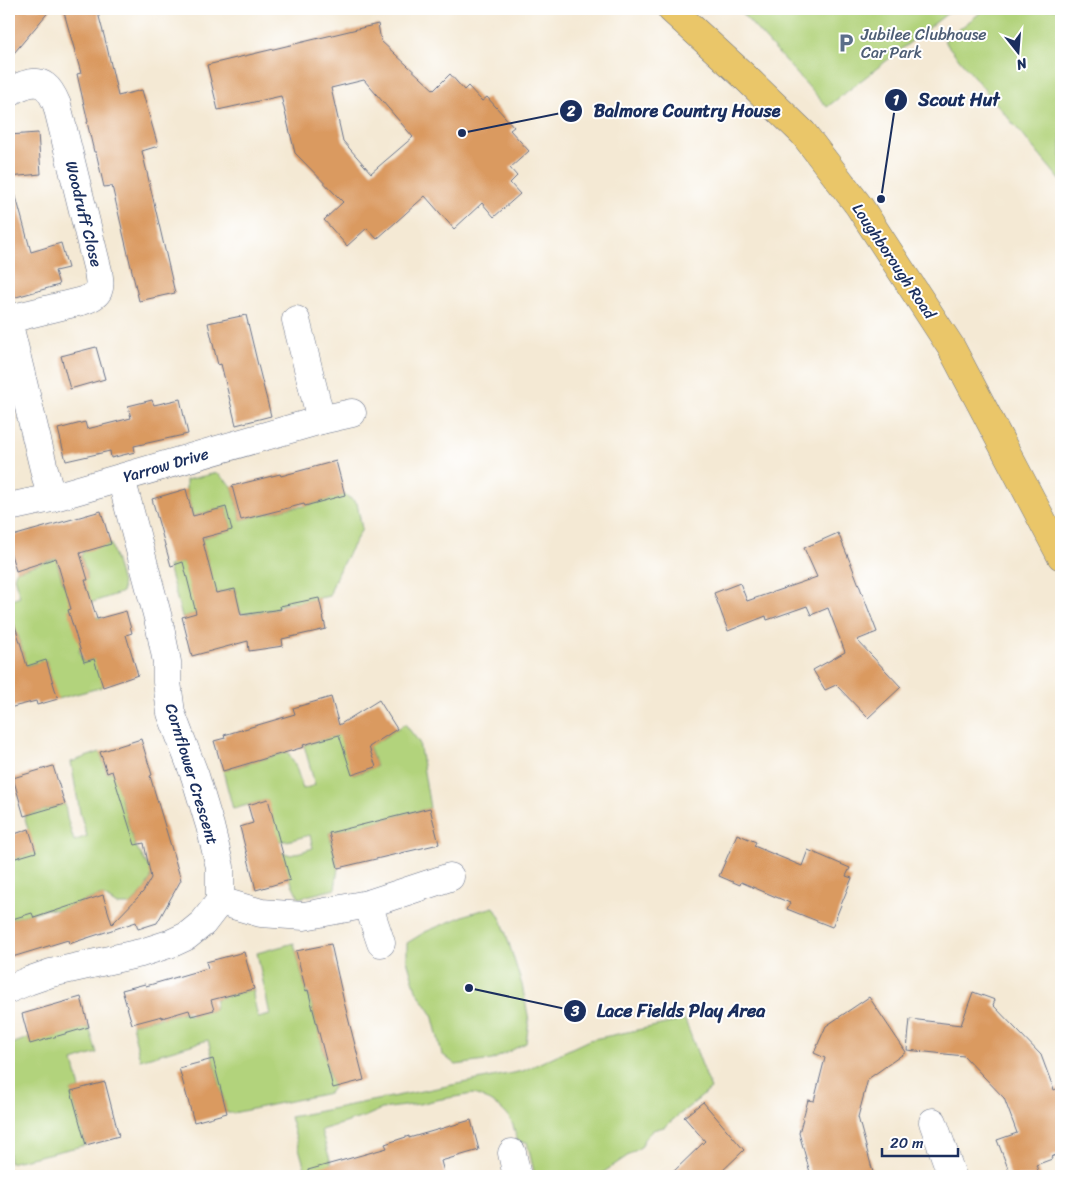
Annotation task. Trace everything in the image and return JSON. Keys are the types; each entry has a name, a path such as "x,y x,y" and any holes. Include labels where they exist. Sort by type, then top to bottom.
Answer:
{"main road":[{"name":"Loughborough Road","path":"670,9 803,133 859,206 951,347 1061,556"}],"street":[{"name":"Woodruff Close","path":"9,319 93,298 98,292 100,284 57,105 52,94 44,85 34,81 10,89"},
{"path":"296,320 322,420"},
{"path":"9,325 51,498"},
{"name":"Yarrow Drive","path":"9,507 51,498 352,413"},
{"name":"Cornflower Crescent","path":"121,478 158,618 167,662 166,682 171,713 195,776 220,867 220,902"},
{"path":"9,989 51,973 141,953 172,944 187,936 203,923 220,902 261,914 304,916 368,904 450,877"},
{"path":"368,904 381,943"},
{"path":"933,1122 952,1176"}],"green space":[{"path":"738,9 953,9 827,107"},
{"path":"985,9 1061,9 1061,181 944,41"},
{"path":"217,473 232,486 241,520 345,495 357,503 362,529 338,572 329,596 280,605 277,609 244,614 240,612 235,589 211,594 201,612 182,617 168,566 183,562 210,571 202,539 232,530 226,507 193,516 186,489 186,480"},
{"path":"111,544 123,591 69,610 73,624 96,617 103,618 100,643 79,650 83,662 104,656 103,687 57,699 46,660 26,666 18,635 9,637 9,601 20,597 14,577 16,571 58,558 57,563 64,586 88,579 81,556 84,551"},
{"path":"405,724 419,742 430,808 329,833 338,868 335,889 299,898 290,880 281,852 291,855 313,848 310,835 287,841 279,841 266,800 233,809 223,771 288,752 296,767 303,789 315,785 304,745 341,734 353,775 376,767 369,745"},
{"path":"100,752 107,773 124,767 120,797 135,845 150,869 151,878 143,892 130,905 117,905 102,895 58,910 46,909 9,920 9,849 12,859 35,852 24,816 65,804 74,841 87,836 80,813 71,762"},
{"path":"494,907 502,921 522,985 529,1020 526,1043 492,1060 456,1065 442,1054 432,1014 416,990 407,960 407,943 425,932 468,914"},
{"path":"294,943 333,1088 329,1093 227,1113 208,1040 140,1060 132,1024 185,1012 191,1016 214,1010 216,999 254,989 253,995 258,1018 270,1015 257,953"},
{"path":"685,1020 711,1089 664,1127 653,1130 644,1139 642,1146 598,1176 592,1174 589,1176 535,1176 527,1142 518,1143 513,1125 507,1115 494,1104 473,1094 382,1109 364,1117 321,1130 335,1176 307,1176 290,1117 523,1071 589,1040"},
{"path":"89,1027 97,1053 73,1061 80,1089 71,1091 86,1145 9,1163 9,1045 28,1038 30,1043"}],"building":[{"path":"15,9 51,9 9,59 9,17"},
{"path":"63,9 97,9 118,96 142,90 158,146 142,151 175,293 139,301 112,186 104,187 96,152 94,152 77,74 81,73"},
{"path":"378,24 381,41 434,90 450,74 464,90 468,86 482,101 487,97 514,127 510,130 529,151 510,168 517,176 510,183 520,194 494,217 482,203 454,229 425,196 377,239 367,228 347,246 324,220 343,202 295,153 281,96 218,110 207,65","holes":["364,80 413,137 371,173 343,141 331,88"]},
{"path":"38,133 41,174 9,177 9,135"},
{"path":"15,193 31,252 61,243 68,268 55,271 59,285 9,299 9,194"},
{"path":"246,315 271,416 236,425 221,364 218,365 208,323"},
{"path":"96,347 105,379 70,389 61,356"},
{"path":"180,399 188,434 134,446 135,452 111,458 110,451 66,461 58,429 85,422 87,429 131,418 128,406 152,400 154,405"},
{"path":"336,461 345,495 241,520 232,486 280,474 281,476"},
{"path":"186,489 193,516 226,507 232,530 202,538 216,593 235,589 241,615 281,609 280,606 319,598 326,629 282,639 283,646 249,651 248,641 192,656 182,617 196,613 183,562 171,566 152,499"},
{"path":"101,511 111,544 80,553 88,580 85,580 97,619 126,611 132,633 126,635 138,675 103,687 94,659 84,662 68,610 71,609 56,558 16,571 9,548 9,537"},
{"path":"838,533 877,632 857,640 901,687 868,718 836,685 825,690 813,670 845,652 828,608 811,615 807,606 767,620 766,616 728,631 714,593 740,583 747,601 817,577 804,548"},
{"path":"9,622 14,622 27,666 46,660 58,699 37,705 36,701 9,708"},
{"path":"331,697 339,725 379,700 397,729 369,747 376,767 352,775 339,735 223,771 214,741 225,738 224,735 295,714 293,708"},
{"path":"141,739 181,880 157,923 138,929 136,922 69,944 68,940 9,958 9,920 32,913 34,918 103,895 112,924 143,892 151,878 144,843 135,845 112,771 107,773 100,752"},
{"path":"53,766 65,804 24,816 13,778"},
{"path":"268,799 290,880 256,890 240,827 253,823 248,805"},
{"path":"430,808 439,844 338,868 329,833"},
{"path":"29,829 36,852 9,860 9,836"},
{"path":"737,834 756,842 754,846 802,866 808,850 850,868 846,876 852,878 832,927 787,909 790,903 741,882 740,885 719,876"},
{"path":"331,944 364,1080 333,1088 296,951"},
{"path":"244,952 254,989 211,1000 214,1010 191,1016 189,1010 132,1024 122,990 145,984 146,986 208,968 206,962"},
{"path":"973,992 995,1000 993,1005 1041,1055 1054,1090 1061,1087 1061,1153 1051,1157 1052,1159 1036,1165 1040,1176 1011,1176 997,1140 1017,1133 1004,1098 964,1056 907,1050 910,1019 961,1025"},
{"path":"81,997 89,1027 30,1044 22,1014"},
{"path":"869,997 906,1052 868,1079 858,1117 874,1176 811,1176 799,1133 808,1100 814,1101 825,1058 814,1053 826,1026"},
{"path":"213,1059 227,1113 194,1122 179,1068"},
{"path":"105,1082 119,1136 86,1145 71,1091"},
{"path":"703,1102 744,1150 717,1176 669,1176 705,1141 684,1117"},
{"path":"471,1120 479,1150 441,1161 445,1176 308,1176 308,1170 387,1148 385,1144 409,1136 409,1138"}],"place":[{"name":"Jubilee Clubhouse Car Park","path":"846,43"},
{"name":"Balmore Country House","path":"462,133"},
{"name":"Scout Hut","path":"881,199"},
{"name":"Lace Fields Play Area","path":"469,988"}]}
